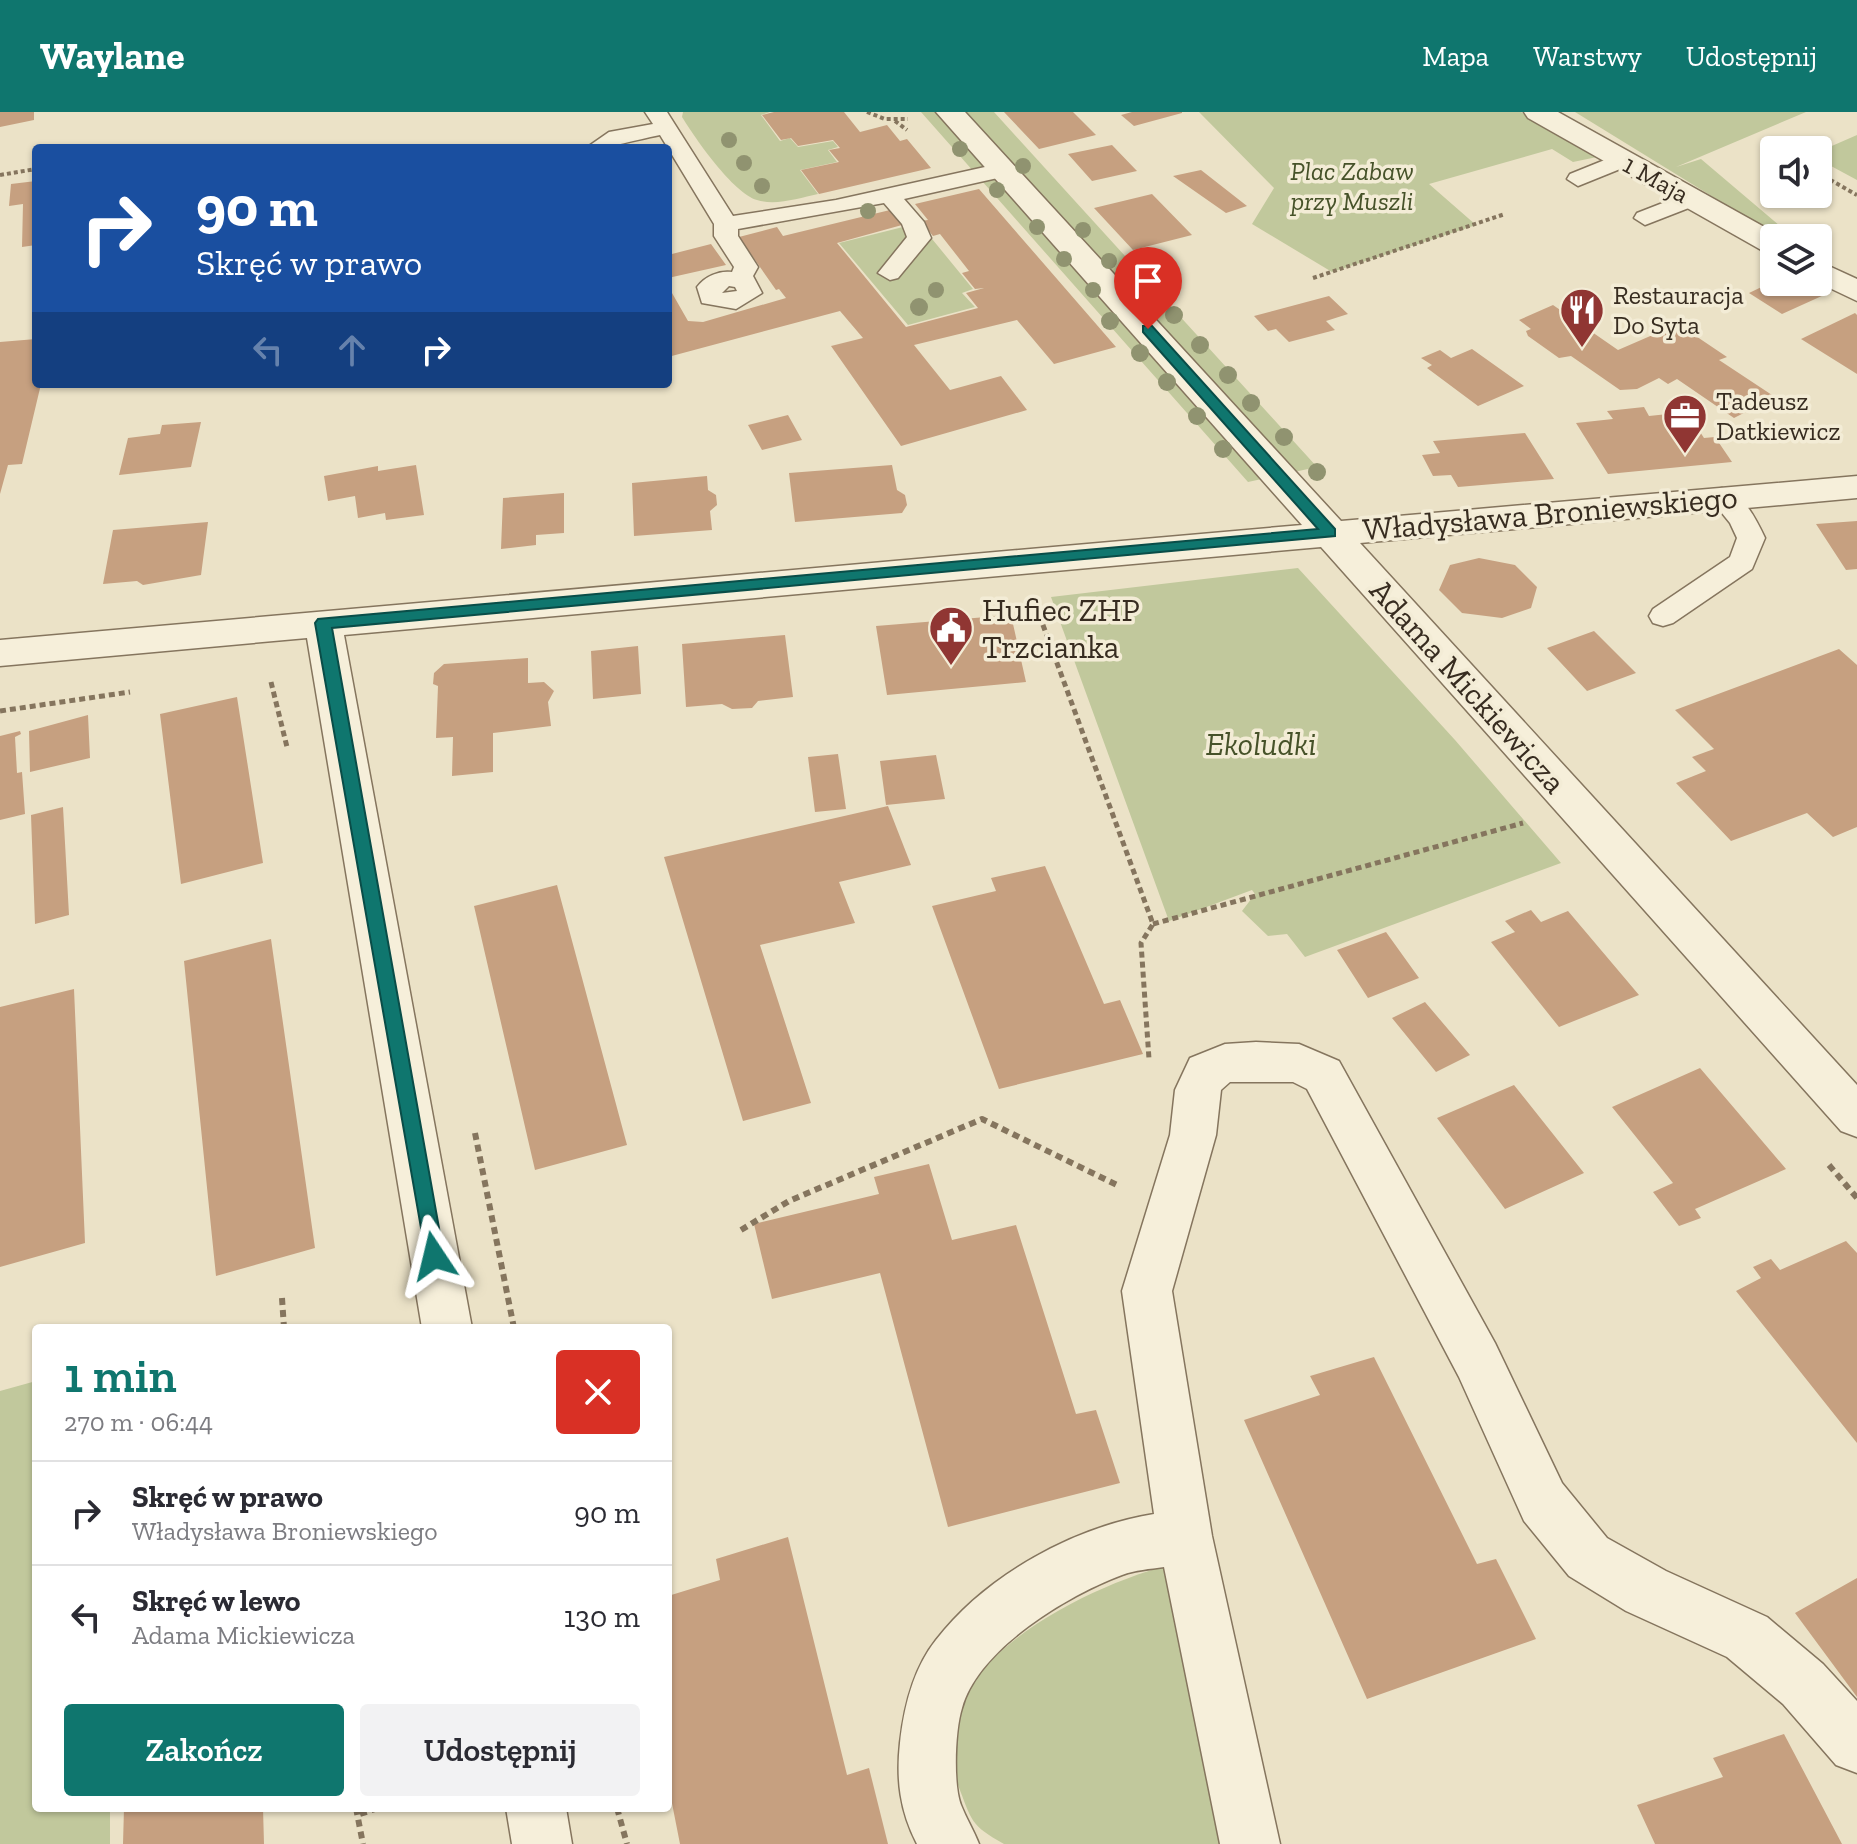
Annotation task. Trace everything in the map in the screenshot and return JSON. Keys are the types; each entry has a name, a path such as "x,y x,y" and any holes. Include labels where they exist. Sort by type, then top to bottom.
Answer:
{"street":[{"name":"Adama Mickiewicza","path":"950,112 1857,1117"},
{"name":"1 Maja","path":"1538,112 1760,237"},
{"path":"1832,278 1857,292"},
{"name":"Władysława Broniewskiego","path":"0,653 1857,487"},
{"path":"323,623 446,1324"},
{"path":"1250,1844 1185,1536 1147,1291 1193,1135 1198,1090 1206,1072 1225,1063 1299,1063 1323,1075 1477,1360 1543,1502 1588,1557 1646,1591 1747,1637 1803,1684 1857,1744"},
{"path":"949,1844 931,1809 927,1768 933,1705 954,1662 995,1617 1059,1574 1124,1546 1185,1536"},
{"path":"537,1812 542,1844"}],"lane":[{"path":"604,144 660,120 726,224 726,236 746,267 740,279"},
{"path":"1578,179 1622,160"},
{"path":"726,224 889,195 1003,170"},
{"path":"889,195 913,222 919,238 890,273"},
{"path":"1645,218 1691,199"},
{"path":"1663,616 1742,562 1751,538 1742,519 1722,497"}],"path":[{"path":"867,112 885,119 909,118"},
{"path":"0,175 32,170"},
{"path":"1832,181 1857,195"},
{"path":"1313,278 1505,214"},
{"path":"1018,560 1153,924"},
{"path":"1147,1071 1150,1057 1141,943 1153,924 1529,821 1519,810"},
{"path":"741,1230 789,1201 982,1119 1121,1187 1172,1208"},
{"path":"1819,1154 1857,1198"},
{"path":"1118,1200 1124,1173"},
{"path":"282,1298 284,1324"},
{"path":"358,1812 363,1844"},
{"path":"618,1812 627,1844"}],"green space":[{"path":"683,112 770,112 761,115 780,141 790,138 798,147 833,141 838,147 828,150 837,162 800,170 818,194 780,202 757,200 737,187 715,164 682,117"},
{"path":"921,112 994,112 1317,467 1248,482"},
{"name":"Plac Zabaw przy Muszli","path":"1199,112 1521,112 1597,157 1573,162 1552,149 1429,184 1476,225 1332,272 1252,224 1274,188"},
{"path":"1575,112 1806,112 1676,167 1701,159 1778,224 1760,225"},
{"path":"1857,135 1857,180 1832,167 1832,146"},
{"path":"919,223 973,289 962,293 975,307 908,325 839,243"},
{"name":"Ekoludki","path":"1298,568 1455,740 1561,863 1305,957 1287,934 1268,936 1242,911 1255,894 1252,890 1169,921 1051,597"},
{"path":"32,1382 32,1812 110,1812 110,1844 0,1844 0,1391"},
{"path":"1188,1560 1244,1844 1004,1844 984,1832 970,1814 958,1785 950,1742 961,1702 986,1666 1021,1635 1063,1608 1150,1570"}],"building":[{"path":"0,112 34,112 34,120 0,127"},
{"path":"774,112 844,112 860,132 887,125 900,141 907,139 931,168 819,194 801,170 839,162 829,150 840,148 833,140 798,146 791,138 781,140 762,115"},
{"path":"1004,112 1073,112 1096,135 1039,149"},
{"path":"1132,112 1182,113 1134,126 1121,115"},
{"path":"1112,145 1137,171 1092,181 1068,154"},
{"path":"1201,170 1247,206 1226,213 1173,176"},
{"path":"32,181 32,246 22,247 23,204 9,206 11,184"},
{"path":"979,189 1116,347 1054,364 1017,320 914,345 950,390 1001,376 1027,410 901,446 831,346 863,338 840,311 672,356 672,293 688,321 703,322 786,298 779,289 776,290 739,237 777,227 783,236 890,210 902,225 837,243 906,327 978,308 966,293 984,288 975,289 962,273 969,271 940,234 933,236 921,221 928,220 915,204"},
{"path":"1152,194 1192,235 1133,250 1094,208"},
{"path":"711,244 726,265 672,277 672,254"},
{"path":"1760,288 1760,296 1822,296 1782,314 1749,293"},
{"path":"1329,296 1348,314 1326,321 1335,330 1289,342 1276,329 1268,331 1254,316"},
{"path":"1553,305 1618,350 1678,324 1727,357 1719,360 1775,397 1734,418 1677,379 1668,384 1659,378 1637,389 1620,390 1571,356 1559,358 1528,336 1526,331 1531,329 1519,320"},
{"path":"1855,313 1857,315 1857,374 1801,339"},
{"path":"32,339 32,388 40,388 22,464 8,465 0,494 0,342"},
{"path":"1472,349 1524,386 1478,406 1427,368 1432,365 1421,358 1440,350 1451,358"},
{"path":"1644,407 1649,416 1687,412 1704,438 1715,437 1732,462 1608,474 1576,423 1613,419 1607,411"},
{"path":"788,415 802,440 762,450 748,425"},
{"path":"201,422 191,467 119,475 128,438 160,434 162,425"},
{"path":"1525,433 1554,479 1458,487 1451,475 1433,476 1422,455 1440,453 1433,441"},
{"path":"416,465 424,515 386,520 385,513 358,518 355,496 328,501 324,476 378,466 378,471"},
{"path":"892,465 897,490 905,495 907,505 902,513 795,522 789,473"},
{"path":"707,476 708,490 716,495 717,505 710,511 712,530 634,536 632,483"},
{"path":"564,493 564,533 536,535 536,545 501,549 503,498"},
{"path":"1857,521 1857,569 1846,570 1816,524"},
{"path":"208,522 201,575 143,585 137,581 103,584 113,530"},
{"path":"1479,558 1515,565 1537,587 1531,608 1502,618 1462,613 1439,590 1450,565"},
{"path":"1011,615 1026,682 887,695 876,626"},
{"path":"1594,631 1636,673 1587,691 1547,648"},
{"path":"785,635 793,697 758,701 752,708 732,709 722,704 686,707 682,644"},
{"path":"638,646 641,694 593,699 591,651"},
{"path":"1839,649 1857,665 1857,827 1833,837 1807,813 1731,841 1676,783 1706,771 1692,757 1714,749 1675,710"},
{"path":"528,658 528,683 544,682 554,691 548,702 551,726 493,733 493,772 452,776 453,737 436,738 438,686 433,684 434,673 444,664"},
{"path":"237,697 263,863 181,884 160,714"},
{"path":"88,715 90,758 30,772 29,731"},
{"path":"20,731 21,734 15,737 17,773 22,772 25,814 0,820 0,736"},
{"path":"838,754 846,809 815,812 808,757"},
{"path":"936,755 945,799 886,805 880,761"},
{"path":"888,806 911,865 839,882 855,923 760,945 811,1103 743,1121 664,857"},
{"path":"63,807 69,915 35,924 31,815"},
{"path":"1045,866 1104,1004 1120,1000 1143,1054 999,1089 932,906 996,891 991,878"},
{"path":"557,885 627,1145 535,1170 474,906"},
{"path":"1531,910 1541,922 1568,911 1639,995 1559,1027 1491,942 1515,932 1505,921"},
{"path":"1386,932 1419,978 1368,998 1337,950"},
{"path":"271,939 315,1248 216,1276 184,961"},
{"path":"74,989 85,1243 0,1267 0,1007"},
{"path":"1425,1002 1470,1055 1436,1072 1392,1018"},
{"path":"1700,1068 1786,1169 1695,1209 1701,1218 1679,1226 1653,1192 1673,1183 1612,1107"},
{"path":"1514,1085 1584,1173 1505,1209 1437,1118"},
{"path":"929,1164 952,1240 1016,1225 1076,1414 1096,1410 1120,1483 948,1527 880,1273 772,1299 754,1224 879,1194 874,1177"},
{"path":"1846,1241 1857,1253 1857,1443 1736,1291 1761,1278 1753,1267 1771,1259 1780,1270"},
{"path":"1374,1357 1477,1564 1496,1559 1536,1639 1367,1699 1244,1420 1320,1395 1310,1376"},
{"path":"788,1537 847,1775 869,1768 888,1844 680,1844 672,1803 672,1595 720,1580 716,1559"},
{"path":"1857,1578 1857,1697 1795,1613"},
{"path":"1784,1734 1842,1844 1655,1844 1637,1805 1723,1777 1713,1758"},
{"path":"124,1812 263,1812 264,1844 123,1844"}],"place":[{"name":"Restauracja Do Syta","path":"1582,349"},
{"name":"Tadeusz Datkiewicz","path":"1685,455"},
{"name":"Hufiec ZHP Trzcianka","path":"951,667"}],"route":[{"path":"434,1256 323,623 1330,533 1148,329"}]}
